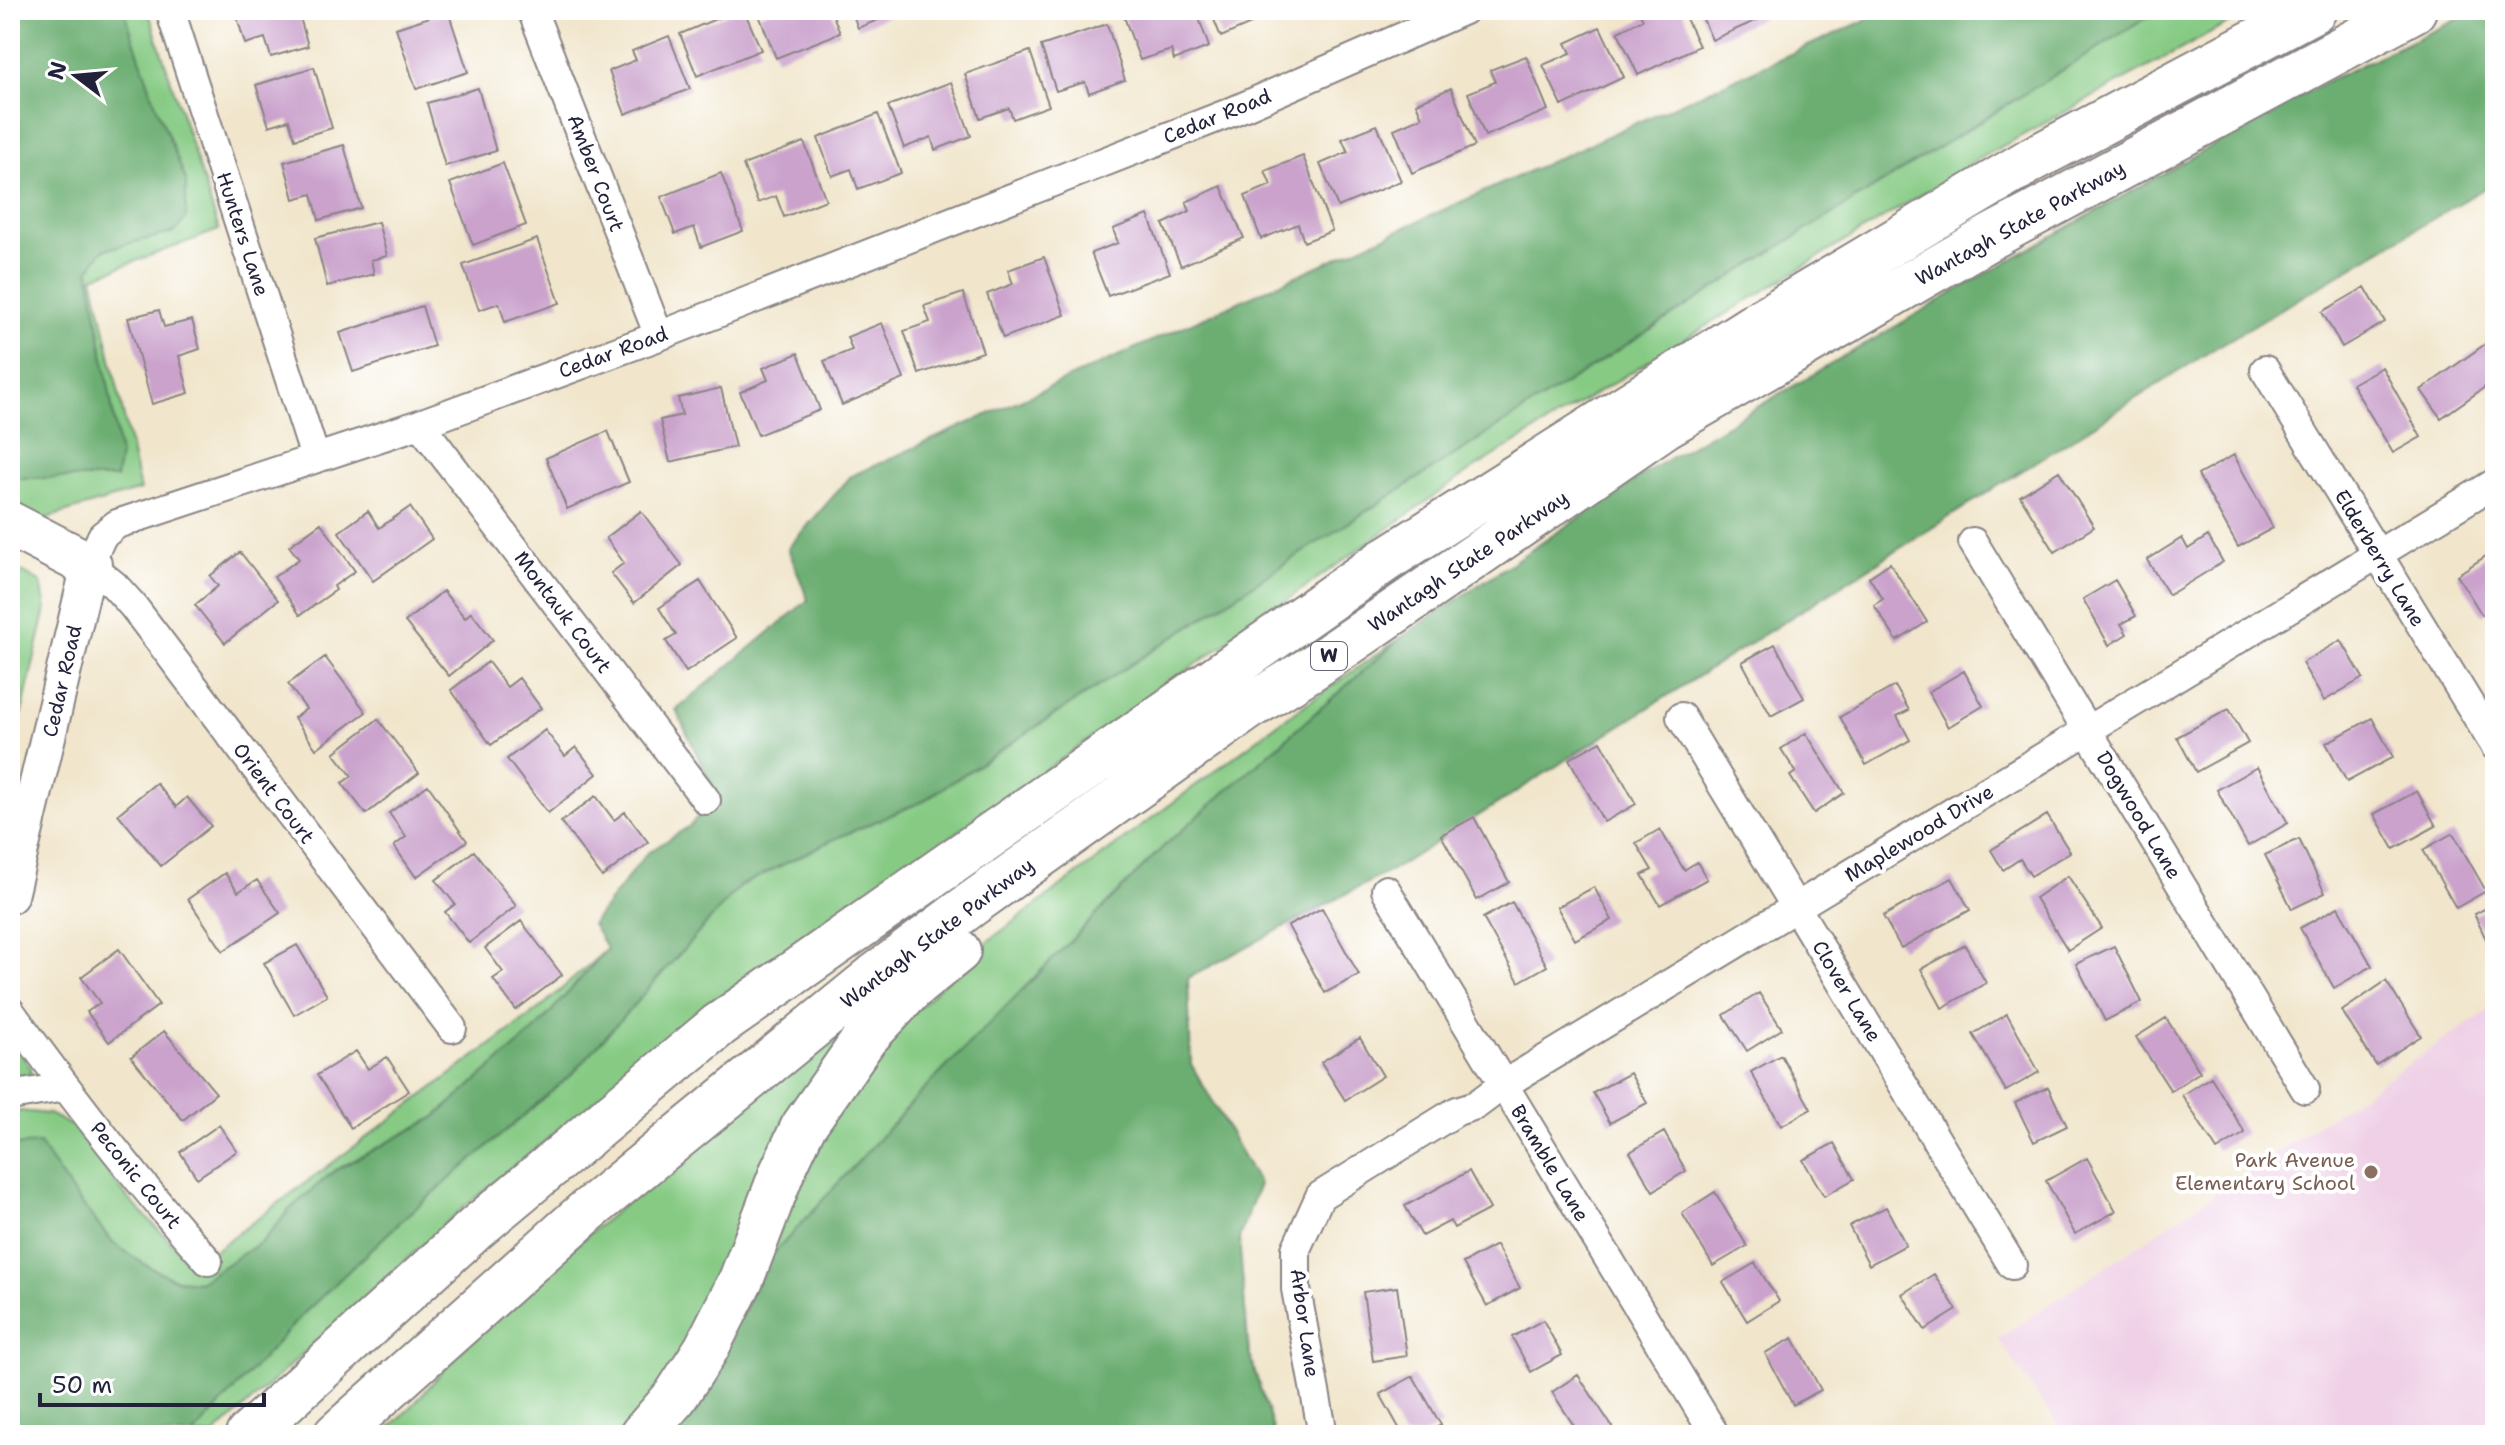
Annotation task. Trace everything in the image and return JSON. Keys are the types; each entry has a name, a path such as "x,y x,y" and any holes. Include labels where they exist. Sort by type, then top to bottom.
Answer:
{"highway":[{"name":"Wantagh State Parkway","path":"248,1435 476,1228 719,1025 1385,560 1758,323 2033,159 2314,10"},
{"name":"Wantagh State Parkway","path":"336,1435 586,1212 875,976 1248,708 1325,659 1665,426 1989,238 2414,10"},
{"path":"10,524 89,565"},
{"path":"10,549 89,565"},
{"path":"642,1435 675,1397 706,1349 741,1280 782,1172 803,1127 865,1038 911,989 1089,847 1248,708"}],"street":[{"name":"Hunters Lane","path":"170,10 315,457"},
{"name":"Cedar Road","path":"10,896 89,565 102,536 117,524 420,424 659,336 1229,113 1464,10"},
{"name":"Amber Court","path":"541,13 659,336"},
{"name":"Elderberry Lane","path":"2265,370 2495,746"},
{"name":"Montauk Court","path":"420,424 706,800"},
{"name":"Maplewood Drive","path":"1344,1181 1457,1111 1476,1105 1503,1085 2495,483"},
{"name":"Dogwood Lane","path":"1973,542 2305,1089"},
{"name":"Orient Court","path":"89,565 114,585 133,606 452,1028"},
{"name":"Clover Lane","path":"1681,717 2012,1265"},
{"name":"Bramble Lane","path":"1386,890 1715,1435"},
{"name":"Peconic Court","path":"10,1011 65,1087 208,1261"},
{"path":"10,1096 65,1087"},
{"name":"Arbor Lane","path":"1323,1435 1296,1289 1296,1249 1320,1196 1344,1181"}],"shaded area":[{"name":"Park Avenue Elementary School","path":"2495,1006 2495,1435 2065,1435 1998,1339"}],"green space":[{"path":"10,10 148,10 219,230 93,277 140,490 40,520 10,512"},
{"path":"10,10 124,10 155,103 186,180 186,218 175,232 103,250 89,270 120,455 116,478 15,478 10,474"},
{"path":"1888,10 2159,10 1774,250 1292,559 923,801 832,840 740,886 573,1073 401,1221 302,1315 193,1435 19,1435 16,1410 10,1408 10,1146 39,1144 113,1243 147,1266 176,1280 199,1282 263,1241 290,1209 334,1171 434,1118 534,1031 607,949 592,924 646,854 691,825 715,793 676,710 808,600 788,548 851,476"},
{"path":"2159,10 2253,10 1986,155 1471,470 951,837 644,1061 464,1207 214,1435 193,1435 302,1315 401,1221 573,1073 740,886 832,840 923,801 1292,559 1774,250"},
{"path":"2477,10 2495,10 2495,182 2217,347 1399,866 1188,978 1191,1064 1259,1184 1239,1238 1249,1353 1275,1435 664,1435 767,1261 918,1096 1164,846 1403,636 1653,468 1987,273 2325,82"},
{"path":"10,565 41,583 46,609 10,763"},
{"path":"1403,636 1164,846 918,1096 767,1261 807,1159 873,1051 987,942 1283,720"},
{"path":"607,949 534,1031 434,1118 334,1171 290,1209 263,1241 199,1282 177,1280 147,1266 113,1243 75,1196 10,1146 10,1115 20,1111 49,1114 74,1127 126,1196 194,1266 540,1008"},
{"path":"893,992 660,1390 618,1435 382,1435 414,1404 490,1317 741,1106"},
{"path":"10,1040 31,1068 31,1073 25,1077 10,1079"}],"building":[{"path":"235,10 298,10 308,46 271,57 265,38 245,44"},
{"path":"737,10 744,10 761,50 697,76 680,34"},
{"path":"771,10 831,10 840,33 776,58 759,15"},
{"path":"851,10 903,10 858,28"},
{"path":"1135,10 1196,10 1209,47 1174,60 1171,50 1140,60 1123,14"},
{"path":"1210,10 1283,10 1221,37"},
{"path":"1682,10 1699,46 1638,75 1618,32 1643,19 1639,12"},
{"path":"1699,10 1771,10 1773,13 1712,40"},
{"path":"448,11 468,72 416,89 396,28"},
{"path":"1107,24 1125,80 1089,93 1085,82 1056,91 1041,46"},
{"path":"1600,27 1624,77 1562,106 1543,65 1571,53 1566,43"},
{"path":"669,36 690,89 625,114 609,71 636,60 632,51"},
{"path":"1030,51 1049,106 1013,119 1009,108 980,118 965,74"},
{"path":"1526,56 1548,110 1485,136 1468,93 1495,82 1490,70"},
{"path":"314,67 332,128 295,139 289,120 269,126 256,85"},
{"path":"951,82 971,136 935,150 931,137 904,148 888,106"},
{"path":"478,88 496,151 445,166 427,103"},
{"path":"1451,88 1475,146 1412,173 1394,129 1422,117 1416,103"},
{"path":"878,114 901,173 858,189 851,169 832,176 818,138"},
{"path":"1377,125 1401,181 1338,207 1320,164 1348,152 1342,139"},
{"path":"804,142 826,200 784,217 776,196 758,203 743,165"},
{"path":"344,145 361,208 319,220 312,194 294,199 284,162"},
{"path":"1303,156 1332,231 1304,242 1298,224 1261,239 1245,196 1271,185 1265,171"},
{"path":"503,163 526,225 473,245 450,183"},
{"path":"721,173 743,231 701,247 694,227 675,234 661,197"},
{"path":"1221,186 1244,238 1181,266 1163,224 1190,211 1186,202"},
{"path":"1148,215 1170,273 1108,296 1091,253 1118,243 1113,229"},
{"path":"378,222 387,256 371,260 374,274 327,286 315,238"},
{"path":"537,239 560,303 505,322 499,303 479,310 463,265"},
{"path":"1044,257 1065,315 1003,338 987,294 1013,284 1008,270"},
{"path":"2365,287 2385,322 2342,347 2322,312"},
{"path":"963,293 983,352 919,374 904,331 930,322 924,306"},
{"path":"422,306 434,346 353,372 340,333"},
{"path":"159,310 164,327 192,320 200,349 179,356 189,393 152,404 128,318"},
{"path":"882,323 904,379 842,405 824,361 852,350 847,337"},
{"path":"2495,337 2495,380 2441,418 2421,390"},
{"path":"798,353 820,410 758,435 740,392 768,380 763,368"},
{"path":"2382,367 2421,437 2393,453 2352,384"},
{"path":"721,388 735,447 670,462 660,420 682,415 678,398"},
{"path":"608,431 629,482 567,509 546,458"},
{"path":"2234,455 2273,528 2238,547 2198,475"},
{"path":"2059,471 2094,527 2055,552 2020,496"},
{"path":"410,507 432,539 373,581 339,532 368,511 379,528"},
{"path":"641,511 682,565 634,603 611,573 624,563 606,538"},
{"path":"321,523 355,571 334,586 336,590 300,615 274,577 299,559 289,546"},
{"path":"2208,536 2223,562 2169,595 2147,560 2182,538 2188,549"},
{"path":"240,552 278,600 225,643 195,605 218,586 210,576"},
{"path":"2486,556 2495,570 2495,607 2482,615 2457,575"},
{"path":"1890,563 1927,622 1897,641 1874,605 1883,599 1869,577"},
{"path":"2115,580 2136,616 2121,624 2127,634 2109,645 2083,599"},
{"path":"700,581 737,638 686,672 666,641 676,635 659,608"},
{"path":"443,591 465,618 471,612 493,640 449,676 405,622"},
{"path":"2341,640 2363,678 2324,701 2302,663"},
{"path":"1775,644 1804,698 1771,716 1742,662"},
{"path":"325,657 366,712 316,749 294,718 306,709 288,684"},
{"path":"488,662 507,687 519,678 541,708 491,745 451,690"},
{"path":"1964,671 1983,706 1948,727 1928,692"},
{"path":"1895,686 1909,710 1897,716 1910,740 1866,765 1840,717"},
{"path":"2229,709 2248,743 2196,772 2177,737"},
{"path":"2372,718 2393,757 2347,782 2326,743"},
{"path":"378,719 419,773 366,814 342,783 352,776 334,753"},
{"path":"545,730 565,756 576,747 597,774 548,813 507,759"},
{"path":"1806,733 1844,793 1814,813 1790,776 1796,772 1781,749"},
{"path":"1601,741 1636,804 1604,822 1569,759"},
{"path":"2257,767 2288,823 2248,846 2217,790"},
{"path":"156,783 176,807 187,797 211,826 161,866 118,814"},
{"path":"428,785 467,841 416,877 394,846 406,837 389,813"},
{"path":"2417,791 2436,826 2394,849 2374,814"},
{"path":"596,796 614,820 625,812 648,842 602,877 561,822"},
{"path":"2047,815 2070,852 2031,876 2020,859 2003,870 1991,850"},
{"path":"1474,817 1509,882 1477,900 1441,835"},
{"path":"1660,829 1684,870 1697,862 1707,879 1660,905 1642,875 1652,870 1636,843"},
{"path":"2453,833 2486,891 2456,908 2423,850"},
{"path":"2299,839 2325,893 2292,909 2265,855"},
{"path":"474,851 516,906 469,943 445,912 455,904 436,880"},
{"path":"225,873 238,892 257,880 280,913 223,951 188,899"},
{"path":"2068,876 2102,928 2068,950 2035,898"},
{"path":"1952,878 1970,910 1901,948 1883,916"},
{"path":"1594,887 1612,920 1575,940 1557,907"},
{"path":"1512,902 1547,966 1519,982 1483,918"},
{"path":"2495,904 2495,958 2474,914"},
{"path":"2338,907 2372,966 2334,988 2300,928"},
{"path":"1322,908 1359,975 1325,993 1288,926"},
{"path":"521,921 562,975 516,1010 493,979 503,972 485,948"},
{"path":"297,945 327,996 294,1015 264,963"},
{"path":"1965,945 1986,983 1942,1008 1921,969"},
{"path":"2114,946 2142,1002 2105,1021 2076,964"},
{"path":"119,949 159,1005 109,1042 87,1012 100,1003 81,977"},
{"path":"2386,981 2421,1036 2376,1065 2342,1011"},
{"path":"1759,993 1782,1029 1747,1051 1724,1015"},
{"path":"2007,1014 2039,1072 2006,1091 1973,1034"},
{"path":"2166,1018 2200,1072 2171,1091 2136,1037"},
{"path":"164,1031 216,1093 183,1120 131,1057"},
{"path":"1360,1038 1383,1076 1345,1100 1321,1062"},
{"path":"356,1051 368,1069 387,1057 409,1091 351,1128 317,1075"},
{"path":"1781,1055 1811,1109 1781,1126 1751,1072"},
{"path":"1630,1073 1647,1103 1610,1123 1593,1093"},
{"path":"2211,1077 2245,1133 2217,1150 2182,1095"},
{"path":"2048,1087 2067,1126 2034,1142 2015,1103"},
{"path":"219,1125 237,1151 197,1178 180,1152"},
{"path":"1664,1132 1686,1171 1653,1191 1630,1152"},
{"path":"1834,1143 1854,1179 1824,1196 1803,1160"},
{"path":"2087,1158 2116,1211 2075,1234 2046,1181"},
{"path":"1469,1171 1490,1209 1454,1228 1450,1221 1422,1236 1405,1206"},
{"path":"1715,1192 1747,1246 1713,1266 1682,1213"},
{"path":"1886,1207 1906,1245 1869,1265 1849,1226"},
{"path":"1496,1245 1520,1288 1487,1306 1463,1263"},
{"path":"1755,1263 1779,1301 1747,1321 1723,1282"},
{"path":"1934,1274 1957,1310 1925,1330 1902,1294"},
{"path":"1397,1287 1407,1356 1373,1361 1363,1292"},
{"path":"1543,1320 1562,1355 1531,1372 1512,1337"},
{"path":"1793,1338 1821,1390 1793,1405 1765,1353"},
{"path":"1578,1375 1613,1428 1603,1435 1580,1435 1552,1392"},
{"path":"1413,1376 1441,1425 1423,1435 1403,1435 1380,1394"}],"place":[{"name":"Park Avenue Elementary School","path":"2371,1172"}]}
